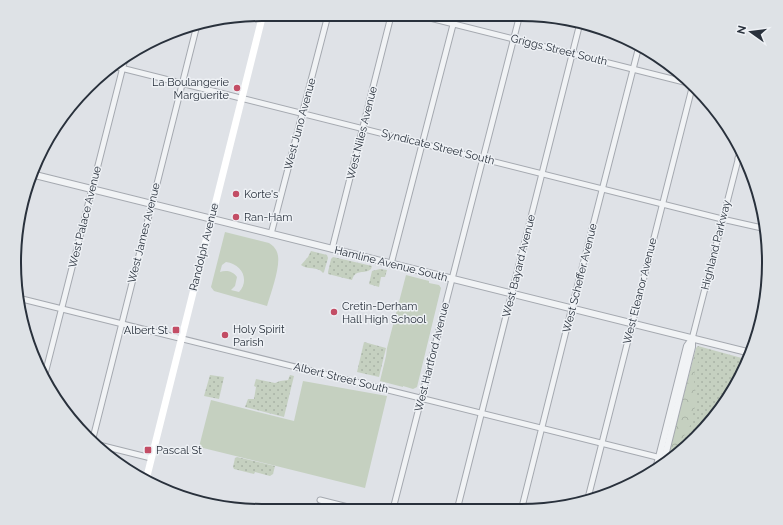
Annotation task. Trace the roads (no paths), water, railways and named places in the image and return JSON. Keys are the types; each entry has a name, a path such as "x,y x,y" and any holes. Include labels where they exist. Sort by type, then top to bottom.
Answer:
{"main road":[{"name":"Randolph Avenue","path":"147,475 261,21"}],"street":[{"name":"West Juno Avenue","path":"271,234 326,21"},
{"name":"West Niles Avenue","path":"332,249 390,21"},
{"name":"Griggs Street South","path":"445,21 680,81"},
{"name":"West Hartford Avenue","path":"395,504 518,21"},
{"path":"391,264 453,23"},
{"name":"West Bayard Avenue","path":"459,504 579,28"},
{"name":"West James Avenue","path":"94,435 196,30"},
{"name":"West Scheffer Avenue","path":"523,504 638,51"},
{"name":"West Palace Avenue","path":"46,369 124,65"},
{"name":"Syndicate Street South","path":"119,68 759,227"},
{"name":"West Eleanor Avenue","path":"589,494 690,91"},
{"name":"Highland Parkway","path":"662,458 687,346 692,339 738,158"},
{"name":"Hamline Avenue South","path":"37,175 745,352"},
{"name":"Albert Street South","path":"24,300 662,458"},
{"path":"106,447 151,458"},
{"path":"320,500 336,504"}],"place":[{"name":"La Boulangerie Marguerite","path":"237,88"},
{"name":"Korte's","path":"236,194"},
{"name":"Ran-Ham","path":"236,217"},
{"name":"Cretin-Derham Hall High School","path":"334,312"},
{"name":"Albert St","path":"176,330"},
{"name":"Holy Spirit Parish","path":"225,335"},
{"name":"Pascal St","path":"148,450"}]}
